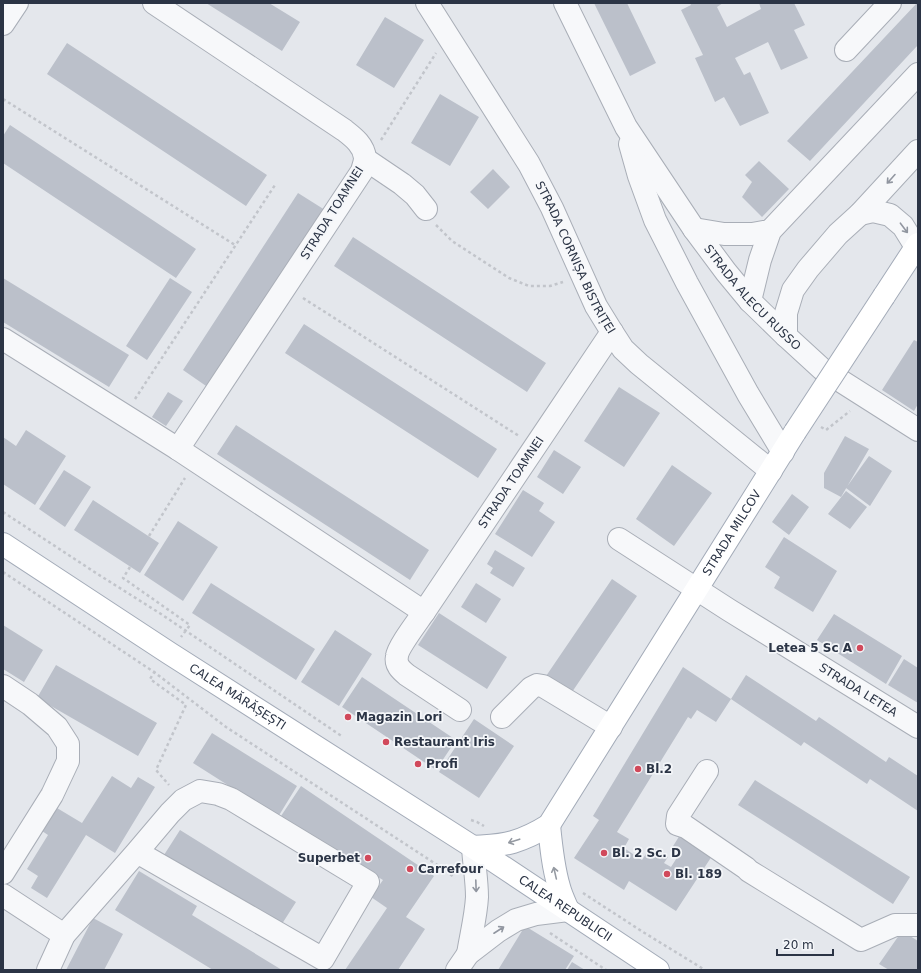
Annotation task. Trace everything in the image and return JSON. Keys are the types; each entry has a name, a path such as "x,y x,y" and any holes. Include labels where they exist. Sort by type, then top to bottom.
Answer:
{"main road":[{"name":"STRADA MILCOV","path":"549,825 795,432 917,246"},
{"name":"CALEA MĂRĂȘEȘTI","path":"3,544 169,653 472,847"},
{"path":"472,847 496,846 513,842 533,834 549,825 554,870 559,888 568,910"},
{"name":"CALEA REPUBLICII","path":"472,847 658,970"}],"street":[{"path":"3,24 17,3"},
{"name":"STRADA TOAMNEI","path":"154,3 344,130 355,139 364,154 362,171 178,449"},
{"name":"STRADA CORNIȘA BISTRIȚEI","path":"427,3 529,164 552,208 596,306 623,349 639,364 771,471"},
{"name":"STRADA ALECU RUSSO","path":"565,3 626,127 694,229 726,272 750,301 822,369 918,430"},
{"path":"846,50 890,3"},
{"path":"750,301 760,260 770,231 918,74"},
{"name":"STRADA ALECU RUSSO","path":"626,127 639,176 655,220 691,290 748,394 783,452"},
{"path":"786,336 786,313 793,290 808,269 838,234 860,214 918,151"},
{"path":"364,154 415,195 426,209"},
{"path":"860,214 873,211 890,215 903,226 917,246"},
{"path":"694,229 724,234 752,234 770,231"},
{"name":"STRADA TOAMNEI","path":"460,710 400,670 397,663 397,656 400,648 612,332"},
{"path":"3,339 178,449 424,612"},
{"name":"STRADA LETEA","path":"619,539 697,590 918,727"},
{"path":"502,717 531,688 537,685 543,686 611,727"},
{"path":"3,686 30,704 57,727 68,744 68,761 52,795 3,873"},
{"path":"707,771 678,816 677,824 686,827 749,871 861,940 895,924 918,925"},
{"path":"48,970 64,935 136,852 170,813 183,800 200,791 218,794 231,799 368,882 323,959 136,852"},
{"path":"462,962 475,914 477,897 472,847"},
{"path":"3,895 64,935"},
{"path":"462,962 498,931 516,920 536,914 568,910"}],"path":[{"path":"364,154 379,143 448,36"},
{"path":"3,99 235,245"},
{"path":"124,415 275,185"},
{"path":"426,209 437,226 452,241 509,278 529,286 550,286 582,276"},
{"path":"286,287 535,447"},
{"path":"826,430 850,412"},
{"path":"149,536 196,461"},
{"path":"3,512 186,630 348,741"},
{"path":"130,567 123,578 190,625 150,679 186,705 156,770 183,800"},
{"path":"3,572 154,672 226,727 445,870"},
{"path":"465,818 477,822 513,842"},
{"path":"581,892 705,970"}],"building":[{"path":"206,3 269,3 300,22 282,51"},
{"path":"594,3 627,3 656,63 630,76"},
{"path":"690,3 723,3 717,7 727,27 761,9 759,3 794,3 805,25 794,30 808,58 781,70 768,42 735,58 744,75 750,72 769,113 740,126 724,97 715,102 695,58 703,55 681,10 691,5"},
{"path":"917,3 918,45 810,161 787,141"},
{"path":"385,17 424,40 394,88 356,65"},
{"path":"67,43 267,175 246,206 47,74"},
{"path":"440,94 479,117 450,166 411,143"},
{"path":"10,125 196,249 176,278 3,163 3,136"},
{"path":"759,161 789,189 762,217 742,197 752,182 745,175"},
{"path":"493,169 510,187 488,209 470,192"},
{"path":"298,193 325,210 209,388 183,370"},
{"path":"353,237 546,363 527,392 334,266"},
{"path":"3,278 129,355 109,387 3,322"},
{"path":"170,278 192,292 147,360 126,346"},
{"path":"304,324 497,449 478,478 285,353"},
{"path":"914,340 918,342 918,404 914,411 882,390"},
{"path":"619,387 660,413 624,467 584,441"},
{"path":"168,392 183,401 166,426 152,417"},
{"path":"236,425 429,550 410,580 217,454"},
{"path":"26,430 66,456 35,505 3,484 3,437 16,446"},
{"path":"845,436 869,449 841,497 824,488 824,473"},
{"path":"554,450 581,467 563,494 537,477"},
{"path":"869,456 892,471 870,506 846,488"},
{"path":"672,465 712,493 674,546 636,519"},
{"path":"64,470 91,487 65,527 39,509"},
{"path":"523,490 544,503 539,511 555,522 532,557 495,534"},
{"path":"846,491 867,507 850,529 828,514"},
{"path":"792,494 809,507 789,535 772,522"},
{"path":"93,500 159,543 140,573 74,530"},
{"path":"178,521 218,547 183,601 144,575"},
{"path":"784,537 837,571 813,612 774,588 780,577 765,567"},
{"path":"495,550 525,568 513,587 490,573 493,568 487,564"},
{"path":"612,579 637,596 568,698 542,682"},
{"path":"211,583 315,649 296,680 192,613"},
{"path":"476,583 501,599 486,623 461,607"},
{"path":"439,613 507,657 487,689 418,645"},
{"name":"Letea 5 Sc A","path":"834,614 902,656 886,684 817,640"},
{"path":"3,625 43,650 24,682 3,669"},
{"path":"335,630 372,654 339,706 301,682"},
{"path":"904,659 918,668 918,703 888,685"},
{"path":"56,665 157,723 138,756 37,698"},
{"path":"683,667 731,699 716,722 697,710 691,719 688,717 617,832 629,839 624,848 642,860 651,846 668,857 664,863 671,867 678,856 670,851 680,835 712,856 676,911 629,881 624,890 574,858 599,820 593,816"},
{"path":"746,675 816,721 819,717 886,762 889,757 918,776 918,811 870,779 867,784 804,742 801,746 731,699"},
{"path":"362,677 456,740 436,770 342,707"},
{"path":"474,719 514,746 479,798 439,772"},
{"path":"212,733 297,786 278,817 193,763"},
{"path":"112,776 131,788 138,777 155,787 115,853 86,835 47,898 31,888 38,876 27,869 48,835 42,831 57,808 82,823"},
{"path":"755,780 910,877 893,904 738,805"},
{"path":"301,786 434,876 406,917 425,929 398,970 345,970 387,908 371,897 383,880 279,819"},
{"path":"180,830 296,902 280,927 164,855"},
{"path":"139,871 197,906 192,915 282,970 213,970 115,910"},
{"path":"93,918 123,934 104,970 66,970"},
{"path":"525,926 574,956 565,970 498,970"},
{"path":"902,931 918,941 918,970 889,970 879,964"},
{"path":"572,962 585,970 567,970"}],"place":[{"name":"Letea 5 Sc A","path":"860,648"},
{"name":"Magazin Lori","path":"348,717"},
{"name":"Restaurant Iris","path":"386,742"},
{"name":"Profi","path":"418,764"},
{"name":"Bl.2","path":"638,769"},
{"name":"Bl. 2 Sc. D","path":"604,853"},
{"name":"Superbet","path":"368,858"},
{"name":"Carrefour","path":"410,869"},
{"name":"Bl. 189","path":"667,874"}]}
